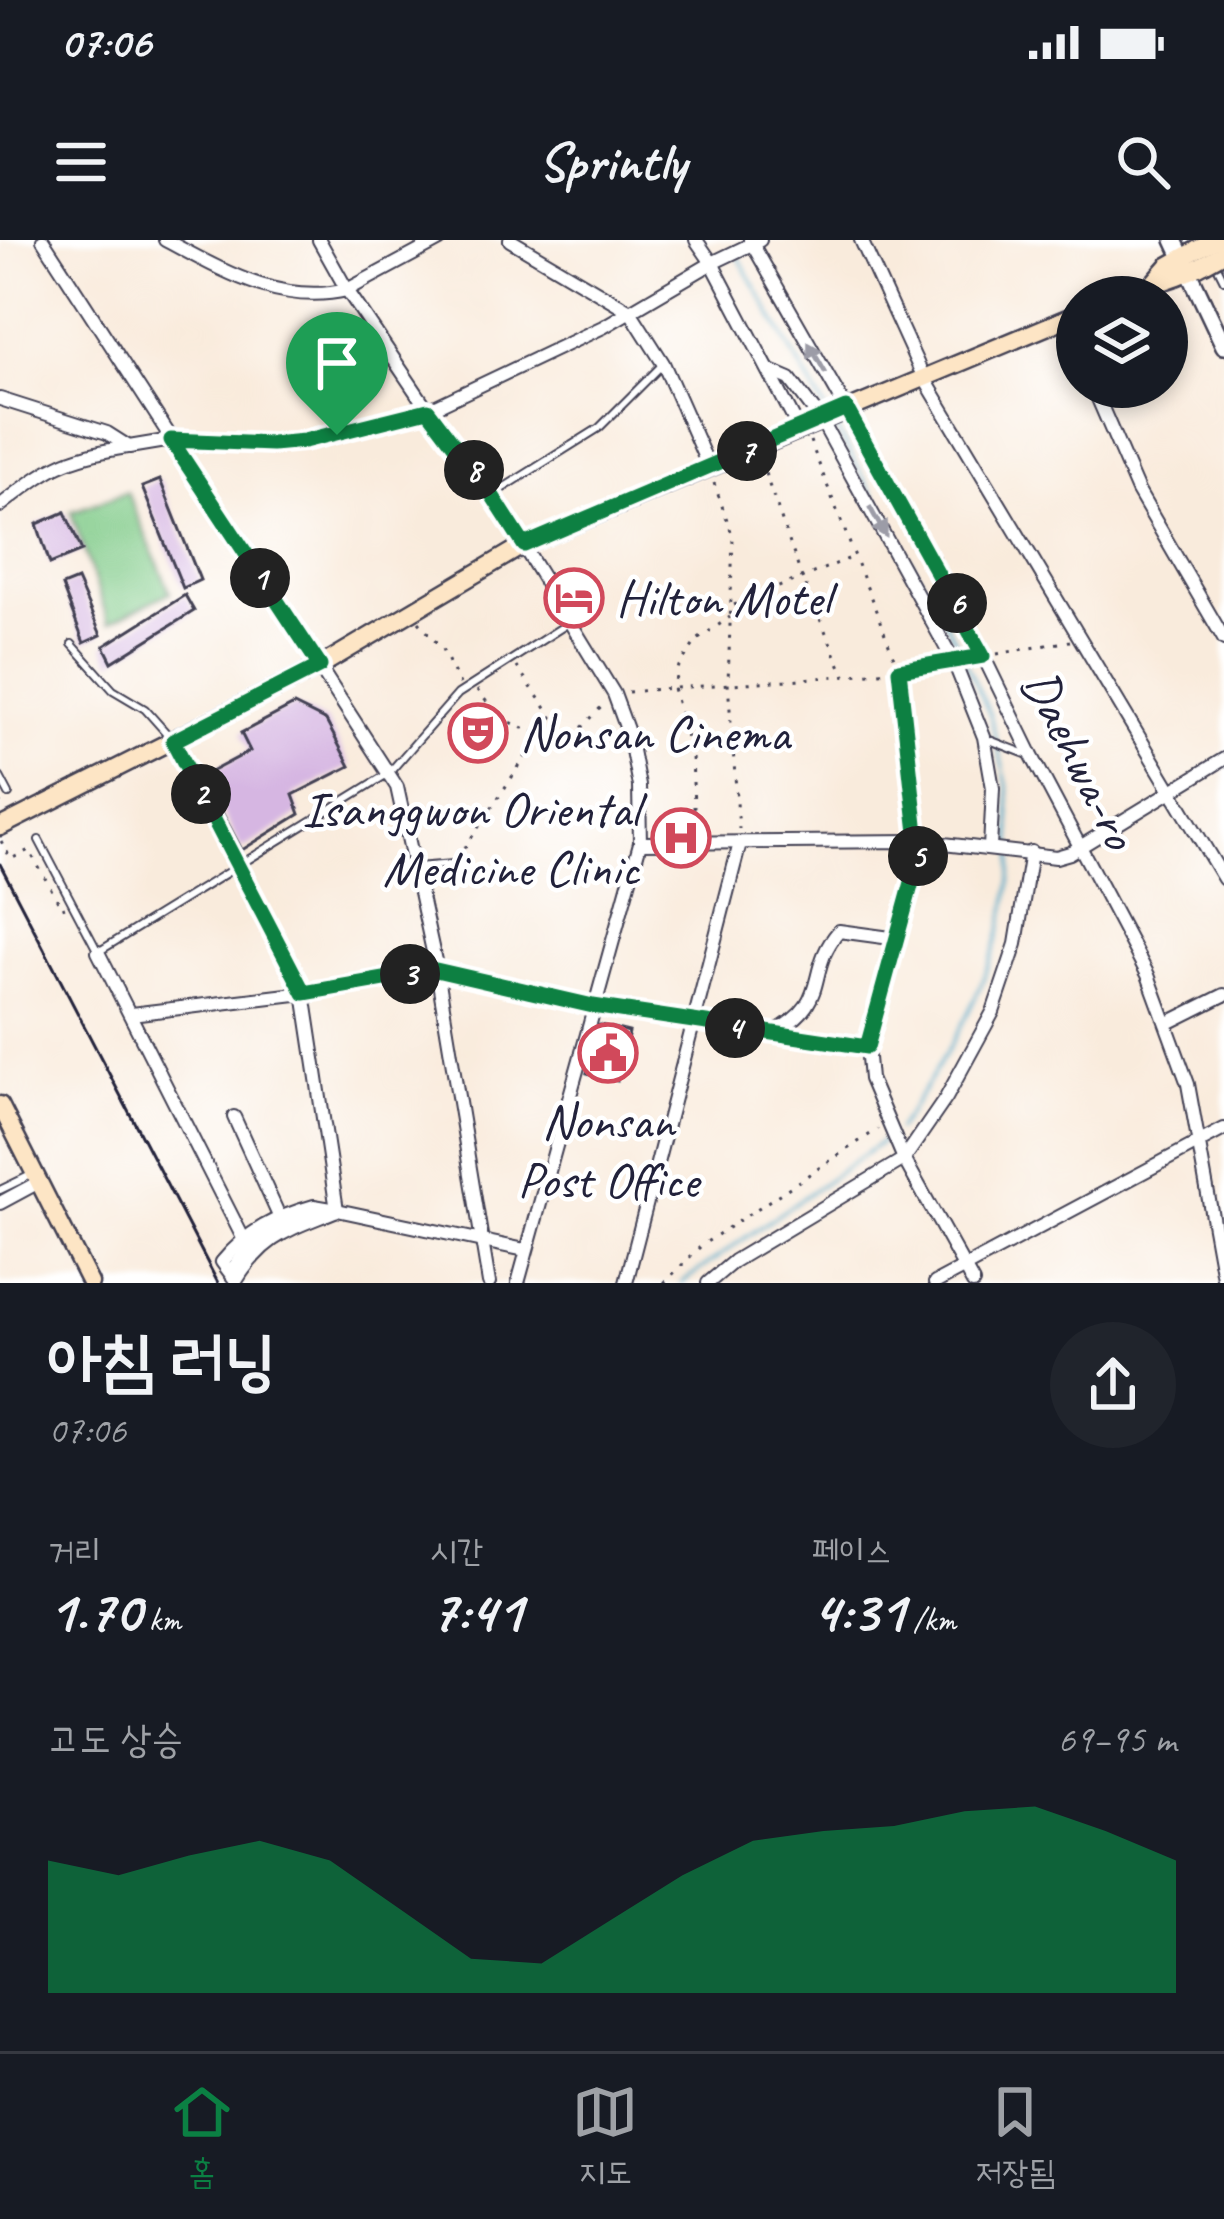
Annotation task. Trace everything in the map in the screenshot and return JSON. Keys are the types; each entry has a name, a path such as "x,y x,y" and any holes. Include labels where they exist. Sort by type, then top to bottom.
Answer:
{"main road":[{"path":"1196,256 1216,240"},
{"path":"1196,256 1224,253"},
{"path":"0,827 320,666 524,545 1056,322"},
{"path":"0,1106 90,1283"}],"street":[{"path":"43,240 397,788 436,970 489,1283"},
{"path":"165,240 258,286 301,293 347,290 440,240"},
{"path":"510,240 630,311 663,363 709,467"},
{"path":"696,240 769,370 954,662 984,737 993,788 990,848"},
{"path":"862,240 923,376 1224,879"},
{"path":"1174,240 1196,256 1224,346"},
{"path":"323,243 347,290 492,495 614,694 629,735 639,786 640,844 518,1283"},
{"path":"0,506 50,467 86,454 171,440 304,441 428,410 535,362 746,245"},
{"name":"Daehwa-ro","path":"746,245 846,408 983,656 1148,975 1188,1084 1224,1283"},
{"path":"769,370 790,379 808,425"},
{"path":"0,399 107,433 129,447"},
{"path":"1102,408 1138,491 1224,639"},
{"path":"173,741 304,993 337,1210"},
{"path":"640,844 918,842 1056,856 1224,759"},
{"path":"918,842 917,864 867,1047 870,1079 904,1160 974,1283"},
{"path":"626,1283 740,843"},
{"path":"708,1283 734,1261 904,1160 946,1098 993,1012 1016,944 1019,851"},
{"path":"771,1034 797,1020 815,993 826,946 839,931 898,939"},
{"path":"98,952 242,1238"},
{"path":"131,1014 304,993 436,970"},
{"path":"1168,1023 1224,995"},
{"path":"593,1006 867,1047"},
{"path":"234,1118 279,1216"},
{"path":"935,1283 1224,1129"},
{"path":"0,1203 36,1178"},
{"path":"337,1210 287,1227 253,1253 236,1281 222,1262 242,1238 279,1216 314,1206 337,1210 480,1238 525,1250"},
{"path":"234,1268 247,1248 284,1221 313,1211 337,1210"}],"lane":[{"path":"1196,256 1224,280"},
{"path":"492,495 599,428 663,363"},
{"path":"39,840 98,952 389,773 435,716 464,691 571,622"},
{"path":"72,644 112,691 145,709 173,741"},
{"path":"954,662 983,656"},
{"path":"984,737 1032,756"},
{"path":"0,777 9,794"},
{"path":"416,867 454,864"},
{"path":"436,970 593,1006"},
{"path":"0,1190 36,1178"}],"path":[{"path":"808,425 899,670 918,842"},
{"path":"756,447 802,578 846,678"},
{"path":"709,467 733,537 728,683 740,843"},
{"path":"732,606 855,556"},
{"path":"410,613 442,649 464,691"},
{"path":"695,843 695,779 673,688 697,640 732,616"},
{"path":"983,656 1078,639"},
{"path":"454,864 552,717 512,660"},
{"path":"473,685 499,717 565,746 614,694 846,678 954,662"},
{"path":"0,839 11,859 28,850 62,908 72,904"},
{"path":"664,1283 702,1244 890,1121"}],"green space":[{"path":"127,492 170,592 109,623 71,512"}],"building":[{"path":"160,480 200,580 183,588 142,487"},
{"path":"65,512 82,551 50,564 37,524"},
{"path":"77,580 101,635 84,643 62,586"},
{"path":"185,595 194,611 112,662 104,646"},
{"path":"294,705 326,721 350,766 293,795 300,814 242,850 203,776 250,751 241,733"},
{"name":"Nonsan Post Office","path":"600,1025 629,1032 617,1081 587,1073"}],"waterway":[{"path":"738,256 825,409"},
{"path":"833,423 957,643 990,715 1008,788 1012,845"},
{"path":"897,1130 957,1034 989,965 1009,893 1013,855"},
{"path":"681,1283 890,1136"}],"railway":[{"path":"0,864 218,1283"}],"place":[{"name":"Hilton Motel","path":"574,598"},
{"name":"Nonsan Cinema","path":"478,733"},
{"name":"Isanggwon Oriental Medicine Clinic","path":"681,838"},
{"name":"Nonsan Post Office","path":"608,1053"}],"route":[{"path":"846,408 983,656 899,670 917,864 867,1047 593,1006 436,970 304,993 173,741 320,666 171,440 272,444 337,435 428,410 524,545 846,408"}]}
